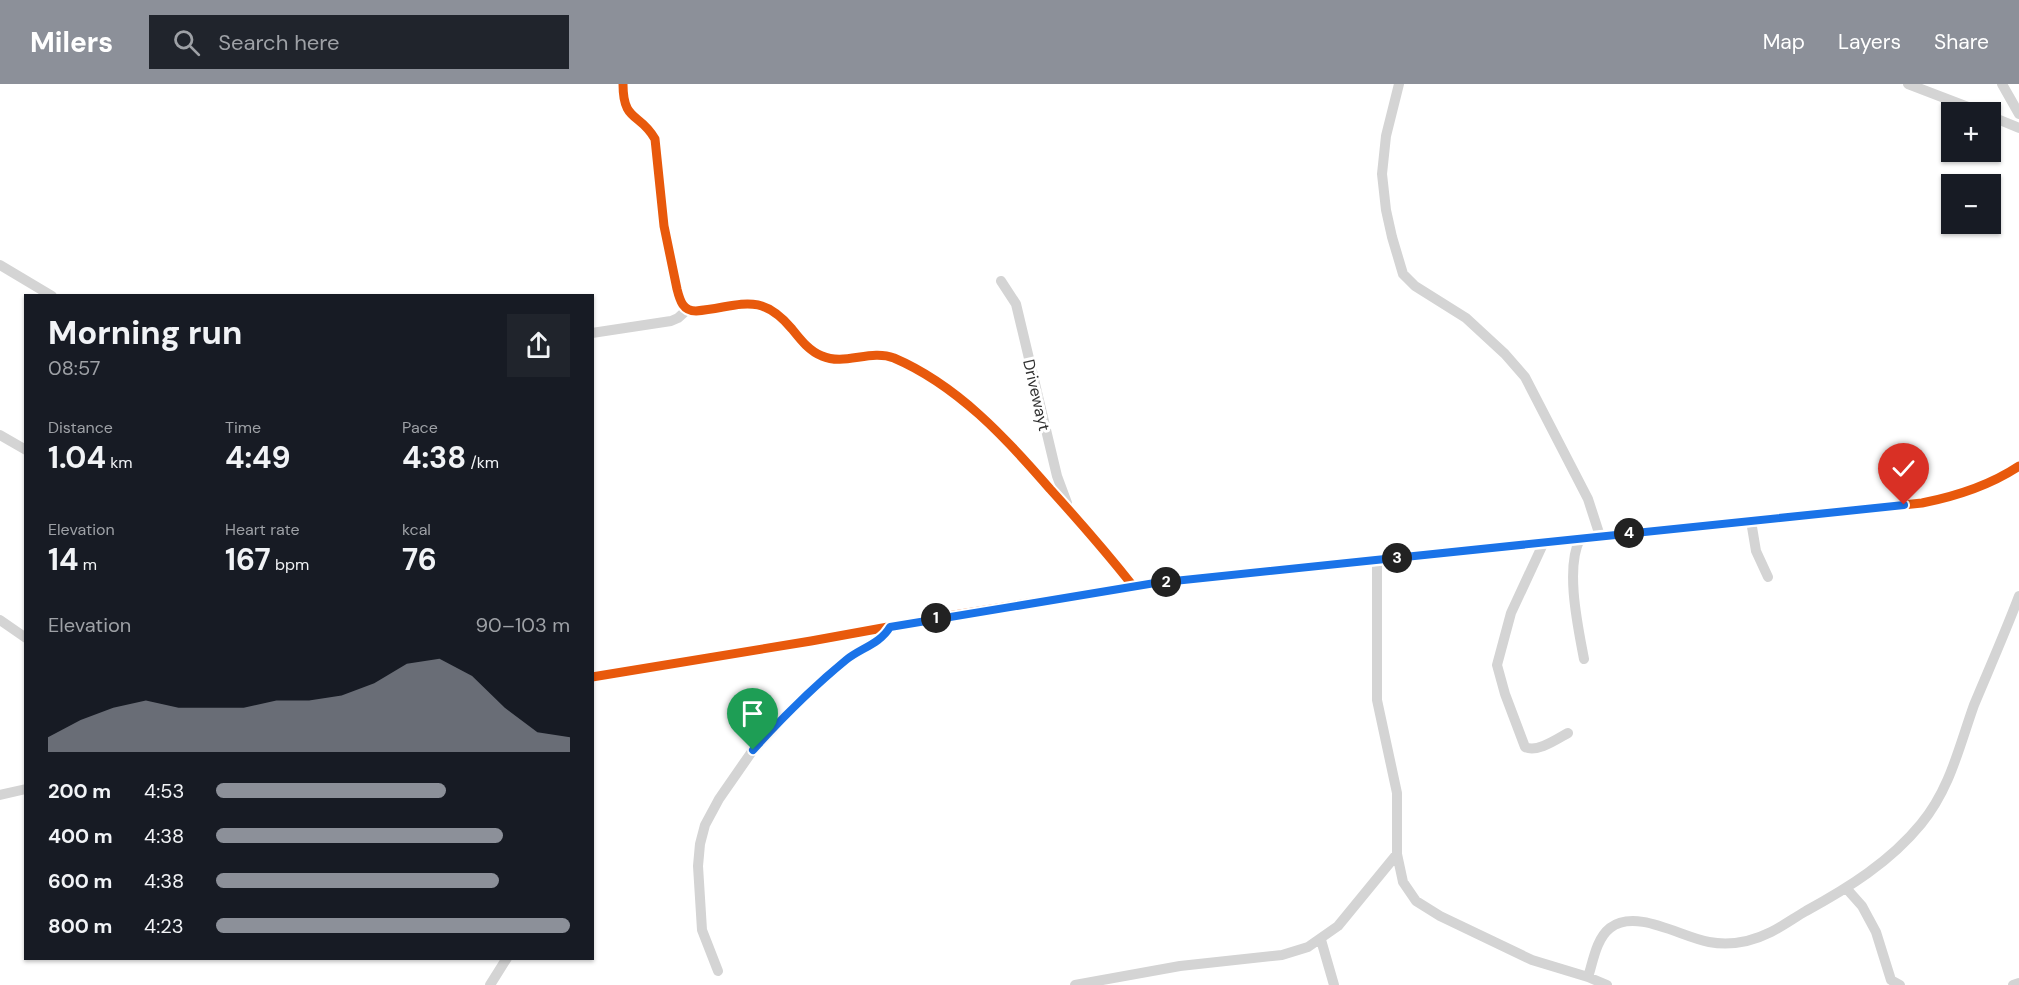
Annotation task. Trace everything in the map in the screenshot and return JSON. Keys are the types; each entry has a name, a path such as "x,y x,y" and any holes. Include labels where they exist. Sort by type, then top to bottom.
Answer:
{"street":[{"path":"623,84 626,108 650,131 655,139 666,237 680,300 688,309"},
{"path":"1399,84 1386,136 1382,174 1386,210 1403,274 1415,286 1466,318 1526,377 1588,499 1600,536"},
{"path":"1908,84 1956,102"},
{"path":"2002,84 2019,114"},
{"path":"2001,121 2019,128"},
{"path":"0,265 49,294"},
{"name":"Drivewayt","path":"1001,281 1016,304 1056,476 1071,511"},
{"path":"594,333 671,321 688,309 706,310 749,303 762,305 778,314 805,344 819,355 830,359 882,355 914,368 970,406 1071,511 1133,586"},
{"path":"0,435 24,449"},
{"path":"594,677 1133,586 1922,503 1992,482 2019,466"},
{"path":"1750,521 1756,551 1768,577"},
{"path":"1580,538 1574,550 1574,609 1584,659"},
{"path":"1544,542 1510,613 1497,665 1505,694 1529,750 1536,749 1568,733"},
{"path":"1377,560 1377,700 1397,793 1397,854 1403,882 1409,893 1425,907 1532,960 1607,985"},
{"path":"1588,977 1599,943 1610,928 1618,924 1636,920 1710,942 1729,944 1745,942 1771,932 1846,888 1880,864 1921,824 1950,776 1974,706 2019,596"},
{"path":"0,620 24,637"},
{"path":"718,971 702,930 698,866 705,825 719,799 753,750 772,729 842,663 882,637 890,627"},
{"path":"0,795 24,789"},
{"path":"1076,985 1161,969 1282,955 1308,947 1338,926 1397,854"},
{"path":"1846,888 1862,906 1873,926 1891,980 1900,985"},
{"path":"1321,940 1334,985"},
{"path":"490,985 506,960"},
{"path":"2013,985 2019,983"}],"cycle path":[{"path":"623,84 629,111 644,124 655,139 664,226 677,289 685,307 696,311 737,305 759,305 780,317 805,344 822,356 831,359 885,356 917,369 959,398 998,432 1093,537 1133,586"},
{"path":"594,677 1155,583 1922,503 1972,489 2019,466"}],"route":[{"path":"753,750 813,689 848,658 876,642 890,627 1155,583 1904,505"}]}
